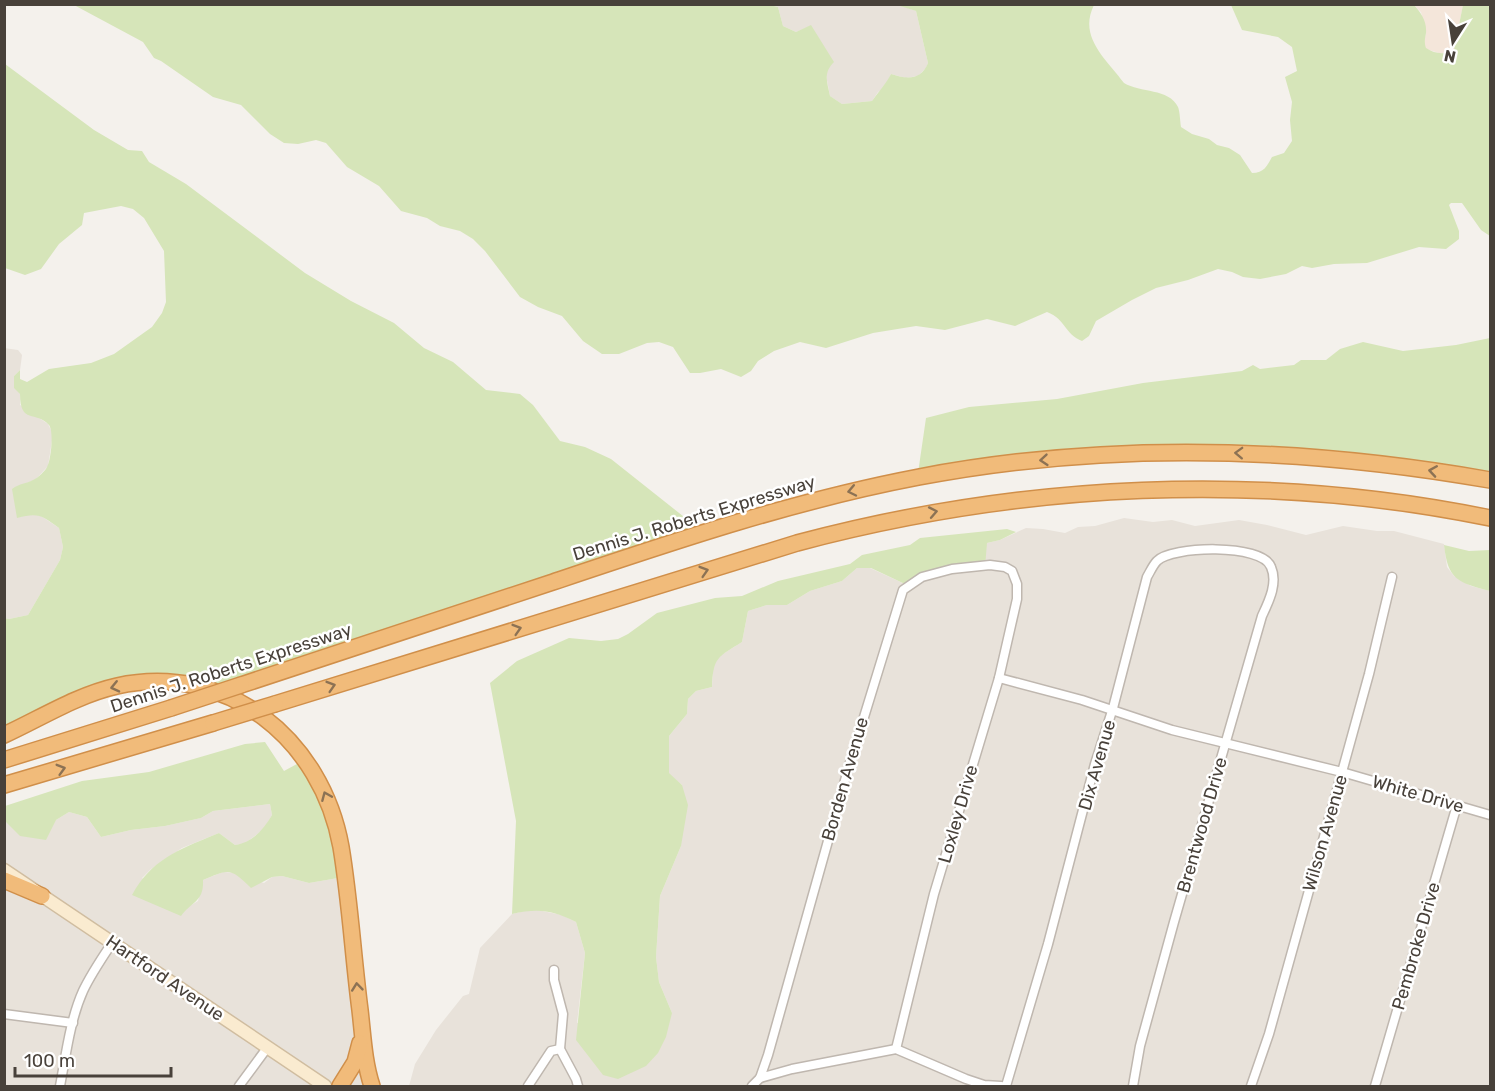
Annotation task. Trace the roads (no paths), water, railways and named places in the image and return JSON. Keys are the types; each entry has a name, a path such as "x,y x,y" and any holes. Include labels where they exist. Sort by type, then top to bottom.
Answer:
{"highway":[{"name":"Dennis J. Roberts Expressway","path":"4,760 171,708 735,522 846,492 949,472 1035,461 1111,455 1226,453 1350,460 1491,480"},
{"path":"9,785 797,543 871,525 964,507 1097,493 1250,490 1364,499 1491,518"},
{"path":"4,735 90,694 117,686 145,682 175,683 212,691 243,704 287,737 308,762 325,793 333,814 343,861 365,1056 372,1086"},
{"path":"4,880 42,896"},
{"path":"340,1086 358,1053 361,1020"}],"main road":[{"name":"Hartford Avenue","path":"4,870 325,1086"}],"street":[{"name":"Dix Avenue","path":"1004,1086 1048,944 1147,577 1157,561 1171,554 1227,549 1253,553 1264,558 1271,565"},
{"name":"Borden Avenue","path":"752,1086 760,1078 855,744 903,590 922,577 990,565 1005,567 1012,571 1017,579"},
{"name":"Brentwood Drive","path":"1132,1086 1140,1046 1177,911 1262,616 1270,599 1273,582 1271,565"},
{"name":"Wilson Avenue","path":"1251,1086 1269,1034 1342,772 1369,674 1392,577"},
{"name":"Loxley Drive","path":"896,1049 934,894 999,678 1017,599 1017,579"},
{"name":"White Drive","path":"999,678 1082,700 1172,730 1342,772 1491,815"},
{"name":"Pembroke Drive","path":"1375,1086 1457,805"},
{"path":"60,1086 73,1023 83,990 112,942"},
{"path":"554,970 554,980 563,1014 560,1049 578,1086"},
{"path":"4,1014 73,1023"},
{"path":"239,1086 267,1048"},
{"path":"528,1086 551,1052 560,1049"},
{"path":"760,1078 792,1069 896,1049 966,1079 1004,1086"}]}
